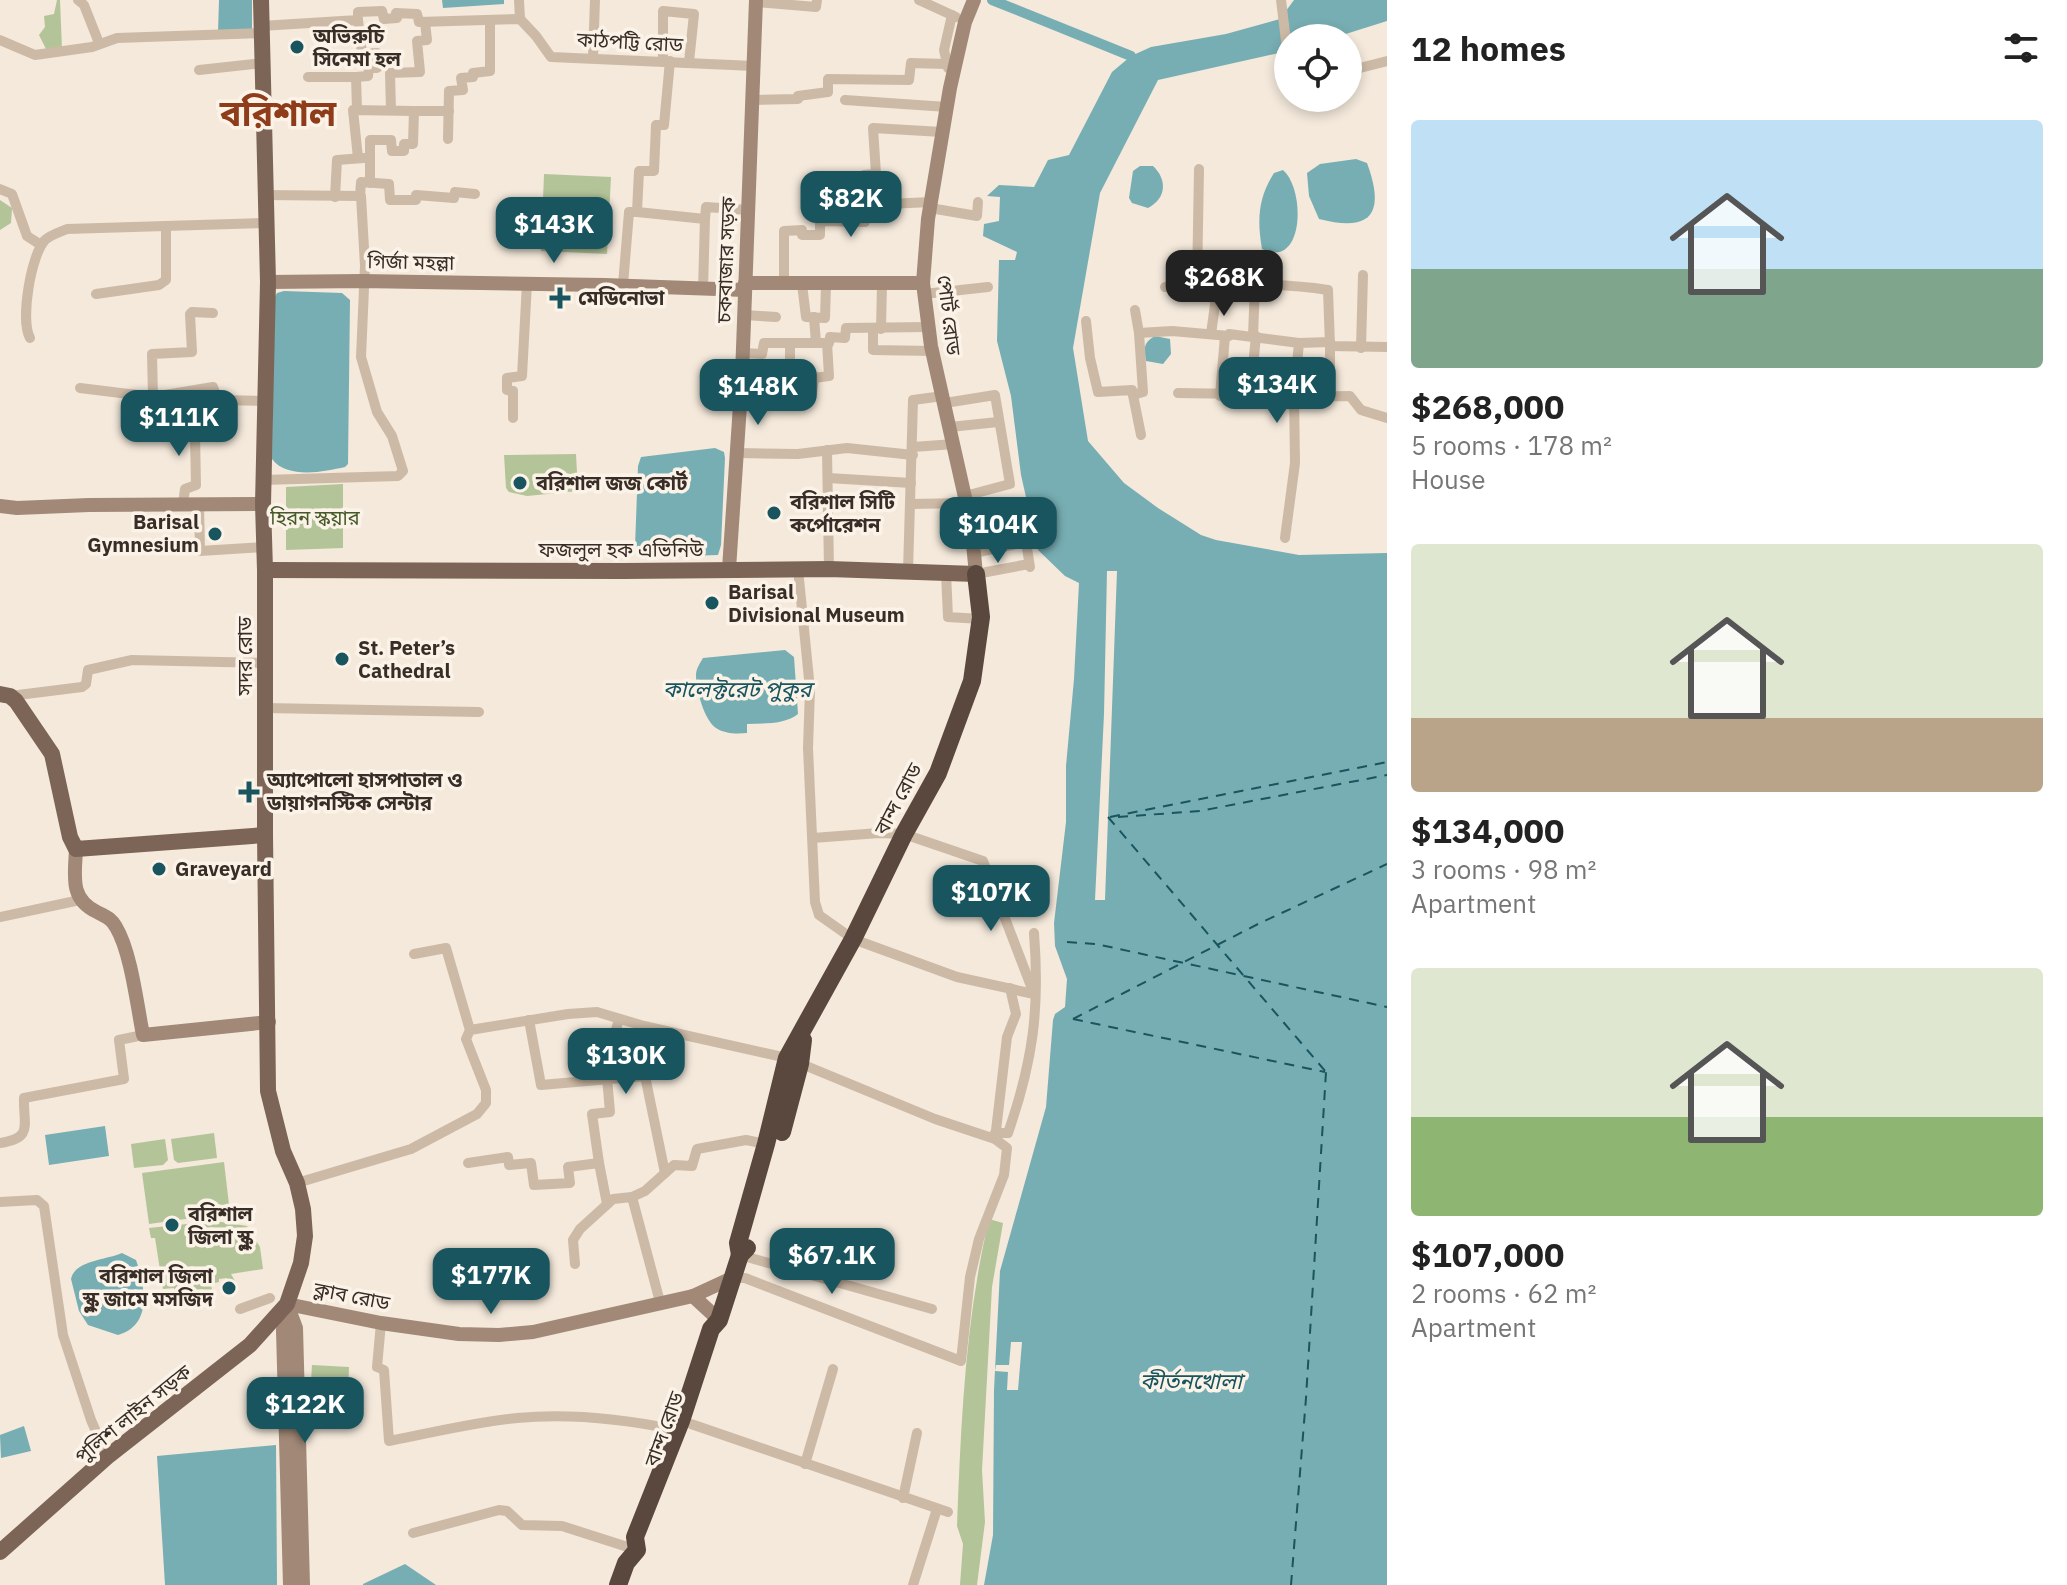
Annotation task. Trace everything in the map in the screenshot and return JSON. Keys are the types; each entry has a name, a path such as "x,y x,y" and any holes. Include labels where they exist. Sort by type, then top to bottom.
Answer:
{"highway":[{"name":"বান্দ রোড","path":"740,1255 738,1243 766,1144 804,1029 938,773 972,681 981,619 976,574"},
{"name":"বান্দ রোড","path":"630,1585 636,1568 635,1537 684,1427 711,1329 719,1320 740,1255 750,1245 793,1061"},
{"name":"বান্দ রোড","path":"618,1585 626,1563 637,1550"}],"main road":[{"name":"সদর রোড","path":"261,0 268,282 263,480 268,1091 283,1151 297,1183 305,1236 301,1263 275,1300"},
{"name":"চকবাজার সড়ক","path":"729,569 743,353 756,1"},
{"name":"পোর্ট রোড","path":"965,13 949,71 947,107 930,205 923,288 932,351 965,500 976,574"},
{"name":"গির্জা মহল্লা","path":"268,282 527,283 703,290 802,284 882,284 923,288"},
{"path":"0,506 263,504"},
{"name":"ফজলুল হক এভিনিউ","path":"265,570 829,569 976,574"},
{"path":"5,695 52,754 70,837 76,849 74,888 80,900 95,912 109,916 116,926 123,944 143,1035 269,1022"},
{"path":"76,849 265,835"},
{"name":"ক্লাব রোড","path":"275,1300 381,1323 459,1334 533,1332 693,1296 732,1278"},
{"path":"693,1296 719,1320"},
{"path":"275,1300 283,1330 290,1585"},
{"path":"275,1300 296,1328 303,1585"},
{"name":"পুলিশ লাইন সড়ক","path":"0,1552 107,1457 250,1345 275,1300"}],"street":[{"path":"78,0 84,5 99,43"},
{"path":"308,77 368,76 369,68 377,68 377,53 362,54 358,12 382,11 384,19 397,18 396,13 417,14 419,22 520,19 519,0"},
{"path":"593,57 595,0"},
{"path":"637,212 639,171 654,171 656,125 664,125 667,61 663,11 698,14 697,0"},
{"path":"756,1 816,7 817,0"},
{"path":"919,0 965,13"},
{"path":"1281,0 1284,24"},
{"path":"689,62 694,14"},
{"name":"কাঠপট্টি রোড","path":"520,19 551,57 754,66"},
{"path":"0,40 35,55 92,47 117,38 358,20"},
{"path":"448,139 449,91 463,90 461,78 490,71 490,20"},
{"path":"391,110 390,73 420,72 417,41 427,40 425,22"},
{"path":"1362,67 1387,61"},
{"path":"199,70 262,63"},
{"path":"753,100 798,99 798,96 828,92 828,79 909,80 911,63 949,71"},
{"path":"356,77 357,110"},
{"path":"845,100 947,107"},
{"path":"370,183 353,110 449,111"},
{"path":"364,158 370,140 391,140 392,151 404,151 404,144 413,144 414,111"},
{"path":"784,285 784,231 802,230 802,235 820,235 820,221 865,222 864,175 876,174 873,128 942,132"},
{"path":"335,197 337,160 364,158"},
{"path":"1197,284 1199,169"},
{"path":"263,480 401,475 402,462 392,436 377,412 361,357 365,266 361,182 389,184 390,200 416,200 416,195 454,198 455,192 475,194"},
{"path":"0,189 12,194 27,236 41,245"},
{"path":"264,195 360,196"},
{"path":"866,205 930,205 977,216 978,202"},
{"path":"703,290 706,207 748,210"},
{"path":"623,285 629,212 705,219"},
{"path":"30,338 25,301 41,245 46,239 67,229 265,223"},
{"path":"96,294 159,285 166,280 166,226"},
{"path":"1361,348 1363,275"},
{"path":"513,418 513,391 507,390 507,378 522,376 527,283"},
{"path":"1211,334 1218,283"},
{"path":"1165,287 1218,283 1328,290 1330,396"},
{"path":"802,284 806,317 825,318 826,285"},
{"path":"882,284 873,350 932,351"},
{"path":"1250,396 1255,285"},
{"path":"923,288 988,287"},
{"path":"1133,395 1143,392 1135,310"},
{"path":"153,397 152,354 192,352 190,314 213,313"},
{"path":"744,315 776,317"},
{"path":"790,344 792,400 812,393 814,378 829,376 814,317"},
{"path":"1086,321 1098,392 1132,390 1141,435"},
{"path":"743,353 762,354 764,343 822,343 830,337 845,338 846,328 928,327"},
{"path":"1139,333 1229,334 1299,343 1387,347"},
{"path":"1220,396 1225,336"},
{"path":"1285,538 1295,463 1294,396 1299,343"},
{"path":"80,388 153,397 213,387 218,400 265,401"},
{"path":"1178,393 1350,396 1361,410 1387,418"},
{"path":"908,571 913,400 995,395 1010,484 965,500 910,504"},
{"path":"950,427 998,422"},
{"path":"137,432 195,434 196,485 185,489 183,504"},
{"path":"737,453 798,454 847,448 913,451 954,444"},
{"path":"827,450 829,569"},
{"path":"828,478 911,483"},
{"path":"199,504 200,551 265,547"},
{"path":"974,553 1026,542 1029,565 976,574"},
{"path":"798,569 810,689 808,748 815,902 819,915 853,939 957,977 1034,994"},
{"path":"946,573 948,617 981,619"},
{"path":"5,695 82,687 86,684 88,670 132,660 265,663"},
{"path":"265,708 479,712"},
{"path":"813,838 904,834 983,861 1034,994"},
{"path":"0,917 80,900"},
{"path":"470,1030 597,1012 793,1061 935,1119 995,1136 1008,1133 1032,1054 1036,1018 1034,933"},
{"path":"297,1183 411,1149 477,1114 486,1103 486,1090 466,1039 470,1030 446,948 414,954"},
{"path":"995,1136 1007,1037 1016,1014 1010,988"},
{"path":"607,1204 592,1114 610,1112 606,1066 619,1019"},
{"path":"529,1020 541,1085 645,1076 665,1173"},
{"path":"0,1143 17,1141 25,1132 24,1098 124,1079 119,1040 143,1035"},
{"path":"732,1278 745,1278 961,1361 973,1264 979,1239 1004,1175 1007,1148 995,1136"},
{"path":"575,1264 573,1240 580,1229 613,1199 632,1197 645,1191 674,1165 692,1166 697,1149 746,1140 766,1144"},
{"path":"468,1163 508,1157 509,1165 531,1163 534,1185 570,1183 568,1167 599,1163"},
{"path":"632,1197 660,1302"},
{"path":"0,1202 37,1200 44,1206 63,1335 91,1420 107,1457"},
{"path":"740,1255 932,1309"},
{"path":"240,1309 275,1300"},
{"path":"381,1323 377,1367 384,1370 389,1441 516,1418 584,1416 684,1427 942,1510 913,1585"},
{"path":"805,1464 833,1369"},
{"path":"903,1498 917,1433"},
{"path":"413,1533 499,1510 507,1511 522,1525 562,1526 637,1550"}],"green space":[{"path":"57,0 60,0 62,49 47,51 39,35 45,27 44,16 54,14"},
{"path":"544,174 611,177 607,254 541,251"},
{"path":"0,200 12,208 11,223 0,230"},
{"path":"576,454 578,491 527,496 509,492 506,488 504,455"},
{"name":"হিরন স্কয়ার","path":"343,484 343,548 286,550 286,487"},
{"path":"214,1133 217,1158 178,1163 174,1160 171,1139"},
{"path":"165,1139 168,1160 163,1165 134,1168 131,1144"},
{"path":"224,1162 230,1213 149,1224 142,1173"},
{"path":"989,1219 1003,1223 992,1287 982,1470 985,1522 977,1585 960,1585 963,1544 957,1526 966,1372 974,1296"},
{"path":"215,1221 247,1226 260,1247 263,1269 231,1274 235,1281 229,1283 227,1278 219,1279 219,1282 211,1284 212,1290 175,1296 174,1288 163,1289 155,1238 151,1238 149,1228"},
{"path":"312,1365 349,1367 347,1415 309,1414"}],"water":[{"path":"219,0 252,0 252,31 218,33"},
{"path":"442,0 504,0 504,4 443,8"},
{"name":"কীর্তনখোলা","path":"1294,0 1387,0 1387,21 1362,29 1362,24 1274,24 1274,54 1158,80 1100,193 1073,348 1088,441 1124,483 1158,508 1201,535 1216,540 1299,555 1387,553 1387,1585 984,1585 993,1535 994,1390 1000,1271 1046,1107 1053,1020 1055,1014 1065,1007 1067,979 1055,946 1054,923 1066,822 1066,766 1079,583 1065,576 1038,550 1021,475 1011,396 997,341 999,260 1015,260 1017,252 983,236 984,224 999,221 1000,197 987,196 999,185 1034,187 1048,160 1069,155 1112,72 1131,56 1151,47 1226,34 1280,19"},
{"path":"1356,159 1367,163 1372,180 1375,194 1370,215 1352,223 1319,219 1309,196 1307,173 1320,164"},
{"path":"1140,166 1153,166 1163,182 1162,194 1148,208 1132,203 1129,198 1133,171"},
{"path":"1283,170 1295,194 1297,225 1293,239 1286,248 1276,252 1262,249 1260,210 1274,173"},
{"path":"277,293 342,293 350,300 348,464 345,467 296,472 272,459 273,300"},
{"path":"1155,336 1170,339 1171,354 1163,364 1146,361 1145,346"},
{"path":"715,448 724,452 725,458 718,555 639,555 635,547 641,457"},
{"name":"কালেক্টরেট পুকুর","path":"785,650 794,657 798,714 780,722 747,724 747,733 727,732 712,724 696,681 703,658"},
{"path":"105,1126 109,1156 49,1165 45,1135"},
{"path":"122,1253 136,1260 144,1304 137,1323 118,1335 88,1325 79,1311 71,1279 85,1264"},
{"path":"24,1426 31,1451 1,1458 0,1435"},
{"path":"276,1445 277,1585 165,1585 157,1456"},
{"path":"405,1564 436,1585 363,1585 363,1584"}],"pier":[{"path":"1107,571 1117,571 1105,900 1095,900 1104,714"},
{"path":"1011,1342 1022,1342 1018,1390 1007,1390 1008,1372 995,1371 996,1365 1009,1365"}],"waterway":[{"path":"992,0 1131,56"}],"ferry route":[{"path":"1110,817 1387,762"},
{"path":"1118,817 1200,811 1387,775"},
{"path":"1108,817 1326,1072"},
{"path":"1073,1019 1258,924 1387,864"},
{"path":"1067,942 1096,944 1387,1007"},
{"path":"1073,1019 1325,1072"},
{"path":"1291,1585 1326,1072"}],"place":[{"name":"অভিরুচি সিনেমা হল","path":"297,47"},
{"name":"মেডিনোভা","path":"560,298"},
{"name":"বরিশাল জজ কোর্ট","path":"520,483"},
{"name":"বরিশাল সিটি কর্পোরেশন","path":"774,513"},
{"name":"Barisal Gymnesium","path":"215,534"},
{"name":"Barisal Divisional Museum","path":"712,603"},
{"name":"St. Peter’s Cathedral","path":"342,659"},
{"name":"অ্যাপোলো হাসপাতাল ও ডায়াগনস্টিক সেন্টার","path":"249,792"},
{"name":"Graveyard","path":"159,869"},
{"name":"বরিশাল জিলা স্কুল","path":"172,1225"},
{"name":"বরিশাল জিলা স্কুল জামে মসজিদ","path":"229,1288"}],"district":[{"name":"বরিশাল","path":"278,113"}]}
